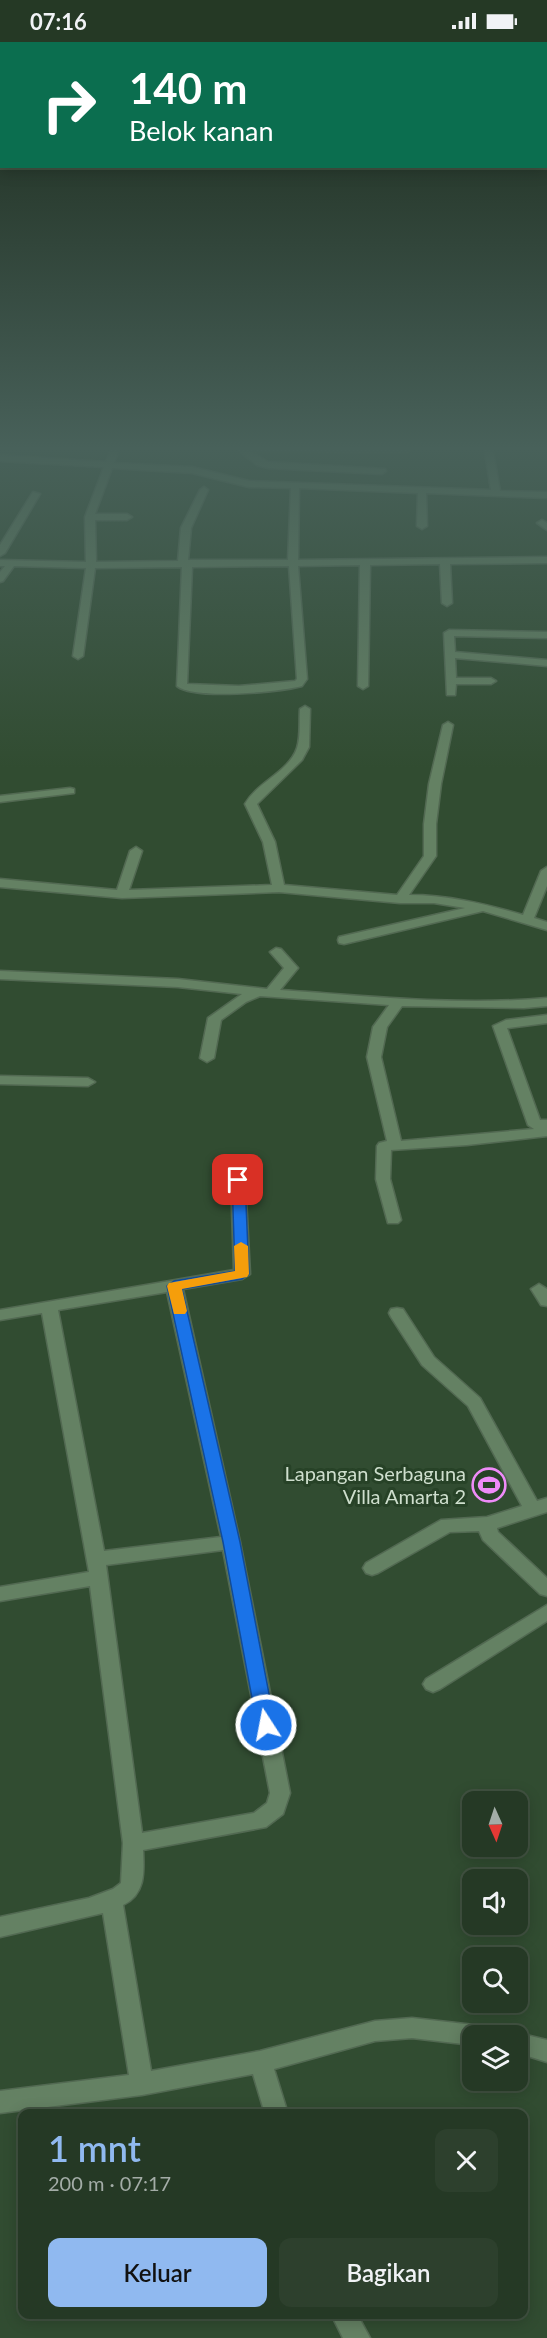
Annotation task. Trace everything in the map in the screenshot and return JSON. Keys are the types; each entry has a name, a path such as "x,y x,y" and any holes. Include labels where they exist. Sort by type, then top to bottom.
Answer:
{"street":[{"path":"78,656 91,553"},
{"path":"185,553 181,683 190,690 291,685 298,684 302,679 293,553"},
{"path":"0,562 91,565 547,560"},
{"path":"445,561 447,603"},
{"path":"363,686 365,562"},
{"path":"0,579 12,563"},
{"path":"452,693 449,633 547,635"},
{"path":"450,655 475,655 547,663"},
{"path":"451,681 491,681"},
{"path":"279,888 269,842 251,804 254,798 296,760 303,747 305,709"},
{"path":"400,899 430,856 430,824 434,794 448,724"},
{"path":"0,800 70,791"},
{"path":"122,894 136,851"},
{"path":"527,920 547,871"},
{"path":"0,883 122,894 279,888 400,899 446,900 485,908 547,926"},
{"path":"344,940 439,916 485,908"},
{"path":"207,1058 215,1018 241,999 264,992 291,969 291,966 276,952"},
{"path":"0,975 178,983 398,1002 524,1004 547,1002"},
{"path":"395,1144 374,1057 380,1027 398,1002"},
{"path":"547,1019 500,1026 535,1125 547,1124"},
{"path":"0,1080 88,1082"},
{"path":"393,1220 383,1179 384,1146 467,1141 547,1132"},
{"path":"0,1315 242,1274 238,1180"},
{"path":"133,1843 259,1821 272,1812 280,1793 231,1542 174,1286"},
{"path":"0,1927 112,1902 129,1889 132,1882 133,1843 96,1568 49,1307"},
{"path":"372,1568 447,1525 487,1524 540,1507 474,1402 428,1361 397,1313"},
{"path":"487,1524 489,1535 547,1588"},
{"path":"0,1594 96,1568 231,1542"},
{"path":"433,1684 547,1612"},
{"path":"112,1902 142,2084"},
{"path":"0,2102 142,2084 260,2062 388,2029 412,2028 462,2034"},
{"path":"528,2045 547,2050"},
{"path":"260,2062 275,2109"},
{"path":"346,2319 357,2338"}],"slow traffic":[{"path":"180,1311 174,1286 242,1274 241,1246"}],"place":[{"name":"Lapangan Serbaguna Villa Amarta 2","path":"489,1485"}],"route":[{"path":"238,1180 242,1274 174,1286 231,1542 266,1725"}]}
